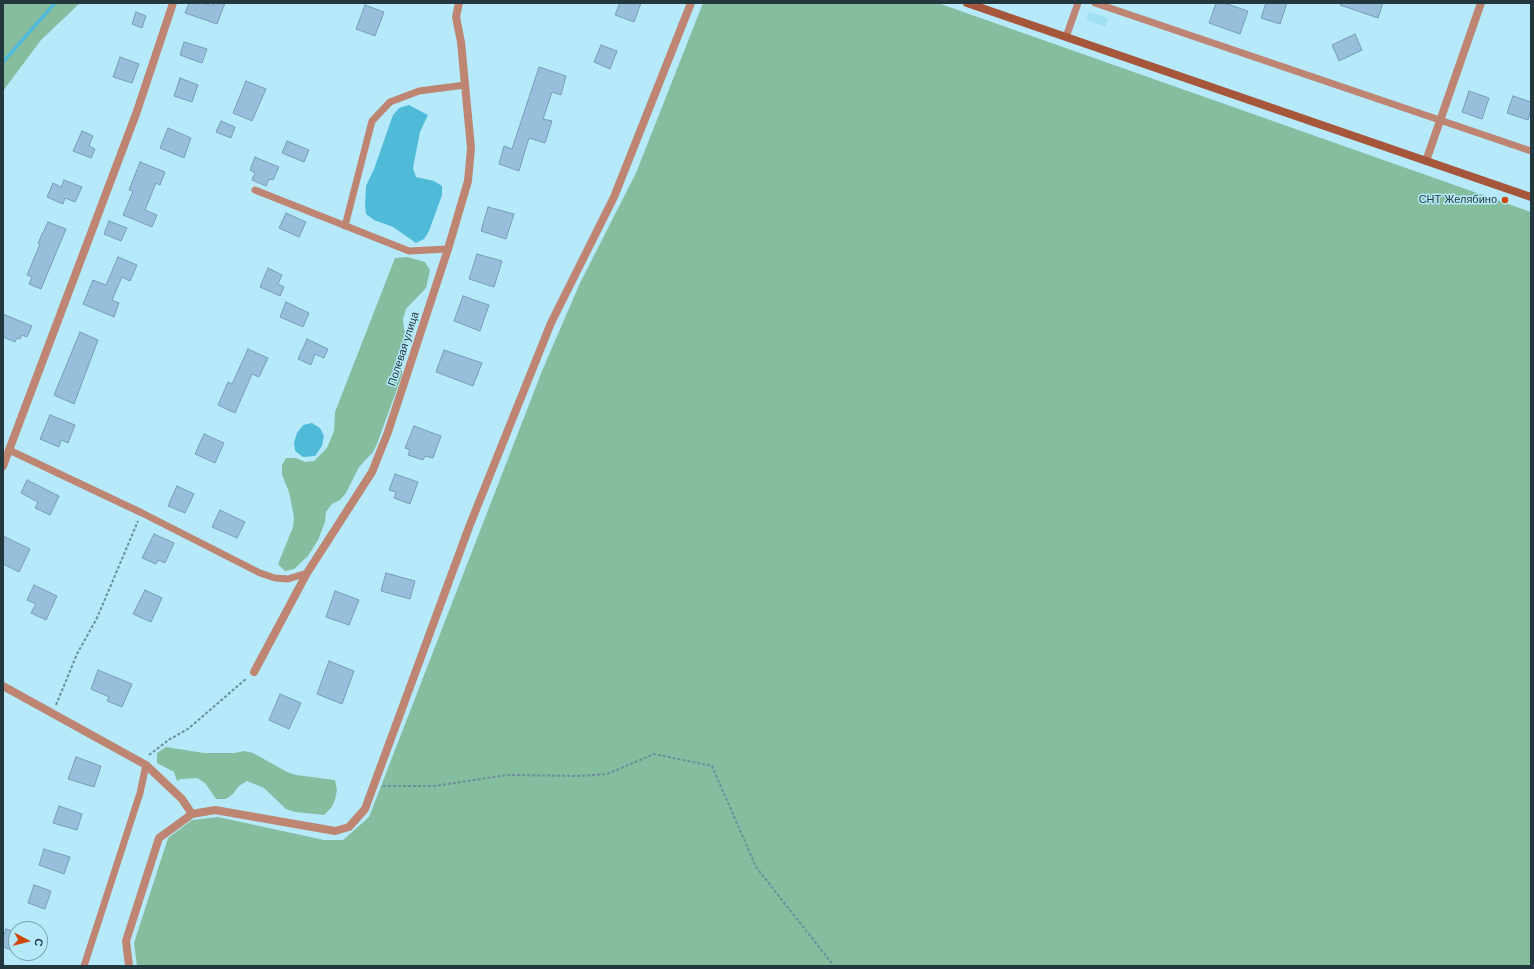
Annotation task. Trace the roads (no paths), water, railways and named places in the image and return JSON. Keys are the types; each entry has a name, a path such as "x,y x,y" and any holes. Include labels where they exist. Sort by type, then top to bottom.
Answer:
{"street":[{"path":"3,466 136,114 173,3"},
{"name":"Полевая улица","path":"254,672 307,573 372,472 388,432 448,249 469,174 471,148 462,42 456,18 459,3"},
{"path":"129,966 126,941 159,838 192,814 215,810 335,831 349,827 365,808 474,512 551,323 614,197 691,3"},
{"path":"967,3 1531,197"},
{"path":"1426,161 1480,3"},
{"path":"3,686 146,765 182,799 192,814"}],"lane":[{"path":"1066,37 1078,3"},
{"path":"1095,3 1531,151"},
{"path":"346,226 372,121 390,102 419,91 465,85"},
{"path":"255,190 409,252 448,249"},
{"path":"9,450 142,513 260,573 275,578 288,579 307,573"},
{"path":"84,966 140,793 146,765"}],"waterway":[{"path":"3,62 55,3"}],"place":[{"name":"СНТ Желябино","path":"1505,200"}]}
